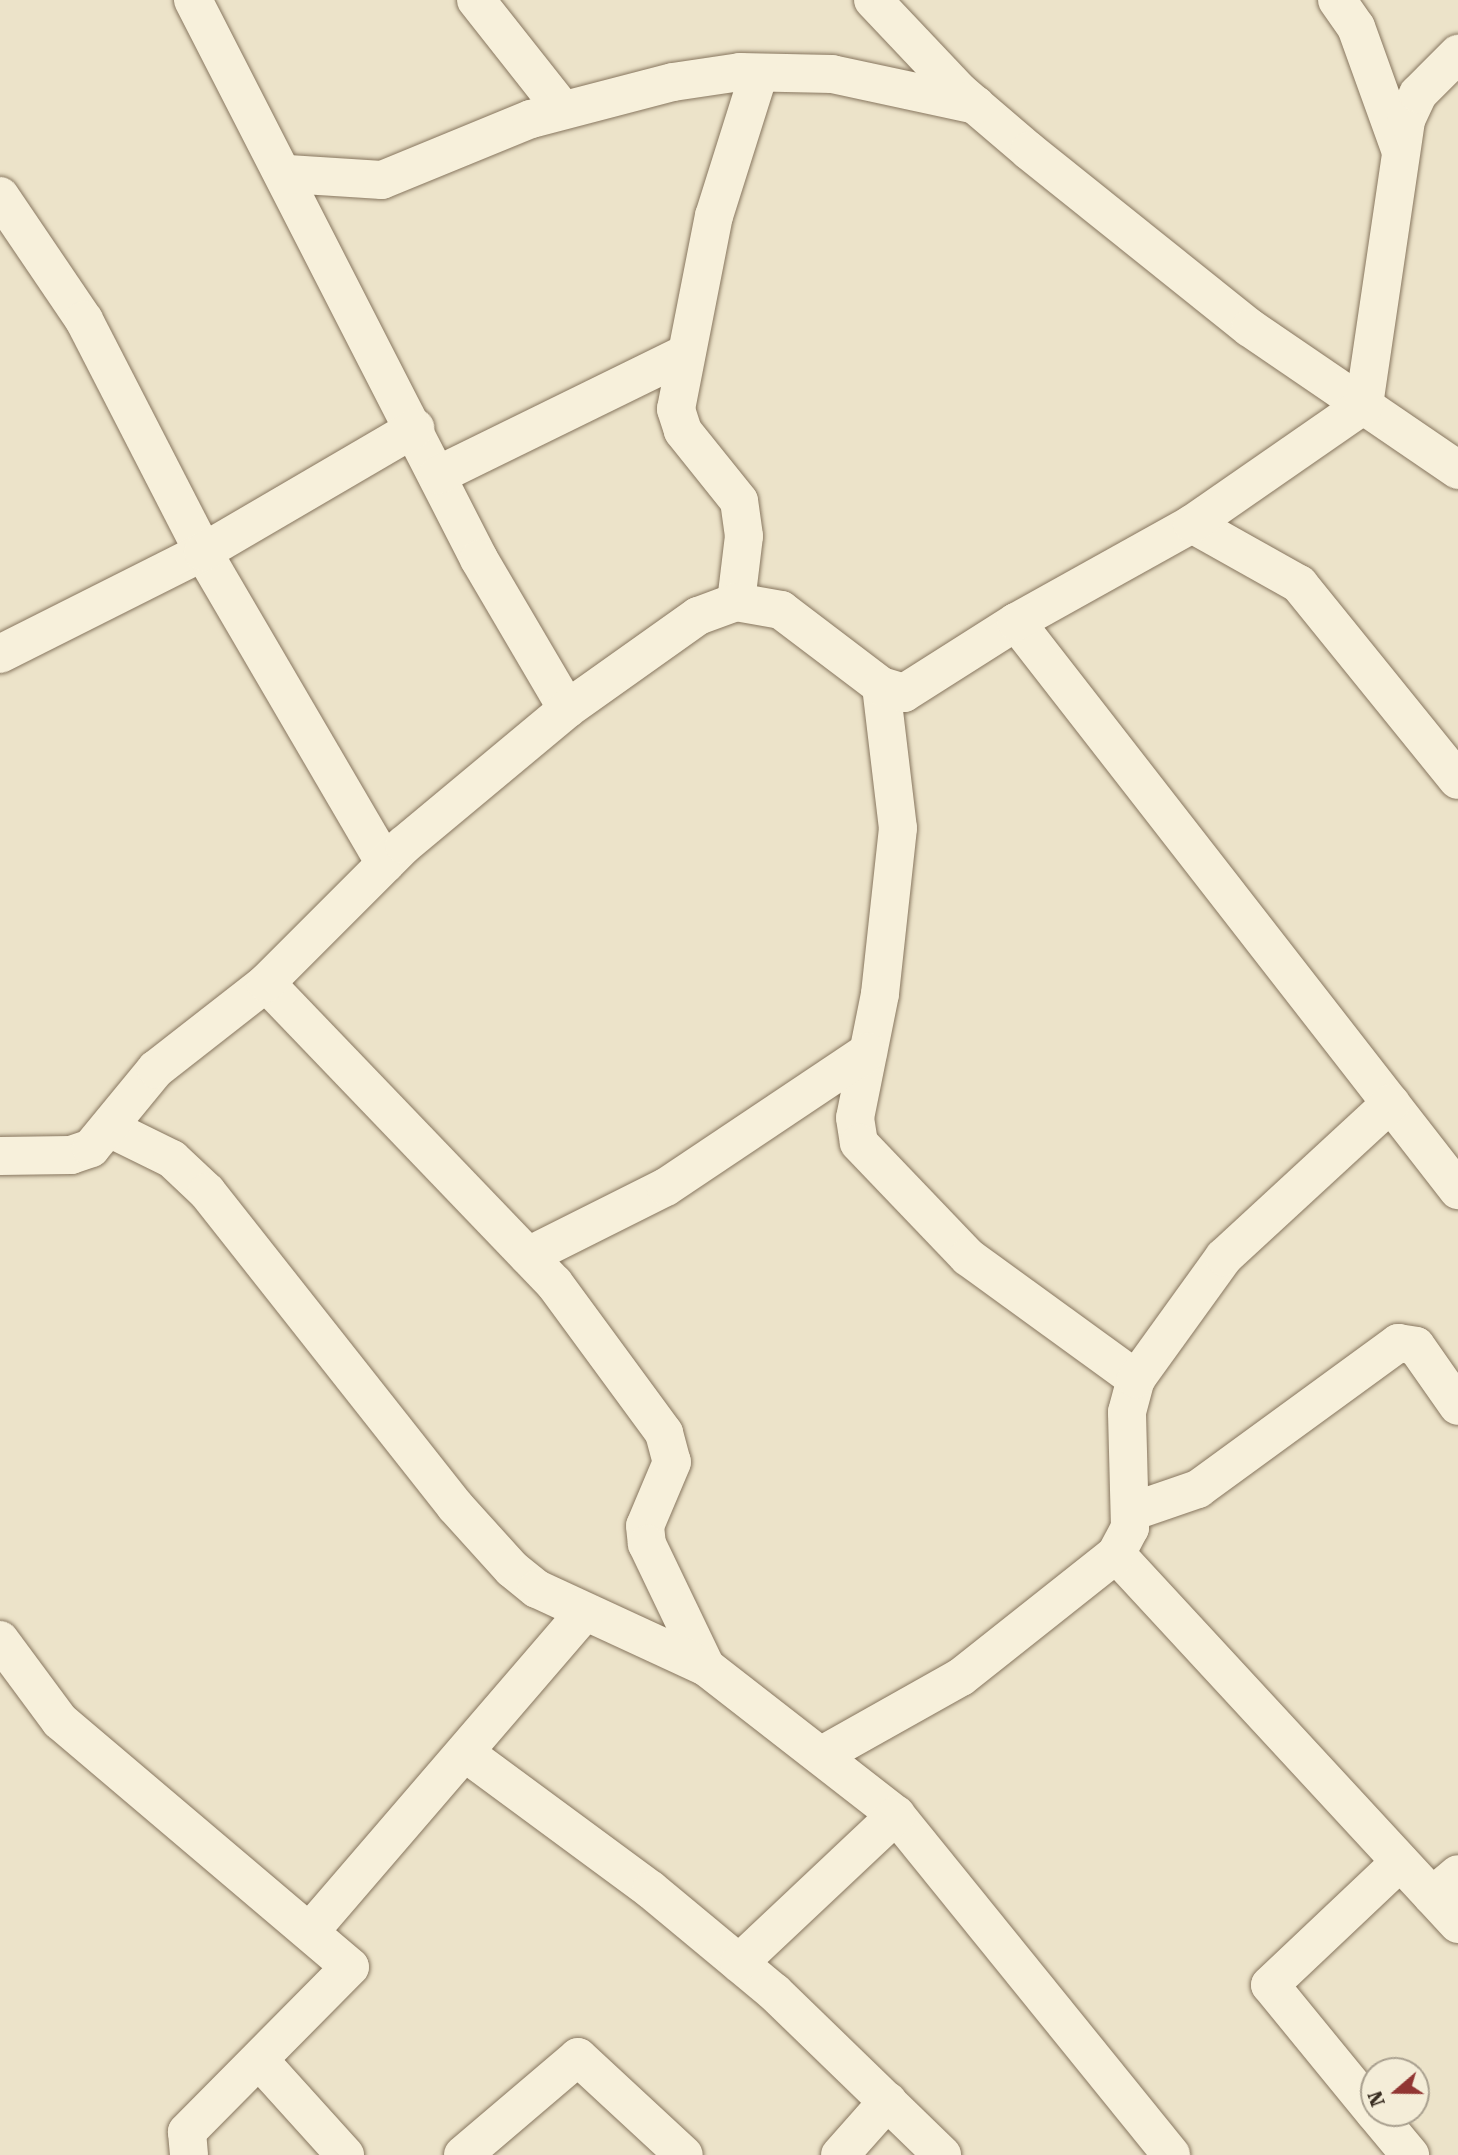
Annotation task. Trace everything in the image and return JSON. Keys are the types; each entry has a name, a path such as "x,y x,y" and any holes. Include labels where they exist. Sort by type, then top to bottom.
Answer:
{"street":[{"path":"475,0 563,110"},
{"path":"873,0 976,105 1250,328 1458,470"},
{"path":"1338,0 1356,27 1400,149"},
{"path":"194,6 288,174 438,475 567,709"},
{"path":"0,1156 71,1155 91,1148 111,1129 156,1069 266,983 386,864 567,709 698,616 736,602 781,610 881,686 904,693 1016,622 1192,524 1364,405 1400,149 1418,94 1458,54"},
{"path":"736,602 744,519 723,475 678,420 685,354 714,216 759,73"},
{"path":"288,174 383,180 563,110 673,82 759,73 832,74 976,105"},
{"path":"0,195 84,320 203,552 386,864"},
{"path":"438,475 685,354"},
{"path":"1,652 203,552 415,428"},
{"path":"1192,524 1299,584 1458,780"},
{"path":"1016,622 1458,1190"},
{"path":"881,686 898,828 868,1052 855,1118 859,1143 968,1257 1136,1379"},
{"path":"266,983 528,1256 672,1447 645,1526 647,1544 706,1667"},
{"path":"528,1256 655,1194 868,1052"},
{"path":"822,1755 961,1677 1116,1554 1131,1512 1127,1412 1136,1379 1224,1257 1391,1103"},
{"path":"111,1129 172,1159 192,1176 484,1540 537,1589 706,1667 896,1815 1171,2155"},
{"path":"1131,1512 1198,1489 1398,1343 1416,1346 1458,1406"},
{"path":"1116,1554 1400,1862 1445,1885 1458,1924"},
{"path":"313,1929 468,1755 584,1612"},
{"path":"0,1640 67,1728 313,1929 351,1970 187,2132 188,2155"},
{"path":"468,1755 739,1963 888,2101 942,2155"},
{"path":"739,1963 896,1815"},
{"path":"1360,2096 1270,1985 1400,1862"},
{"path":"463,2155 578,2057 684,2155"},
{"path":"260,2061 345,2155"},
{"path":"840,2155 888,2101"},
{"path":"1386,2127 1410,2155"}]}
